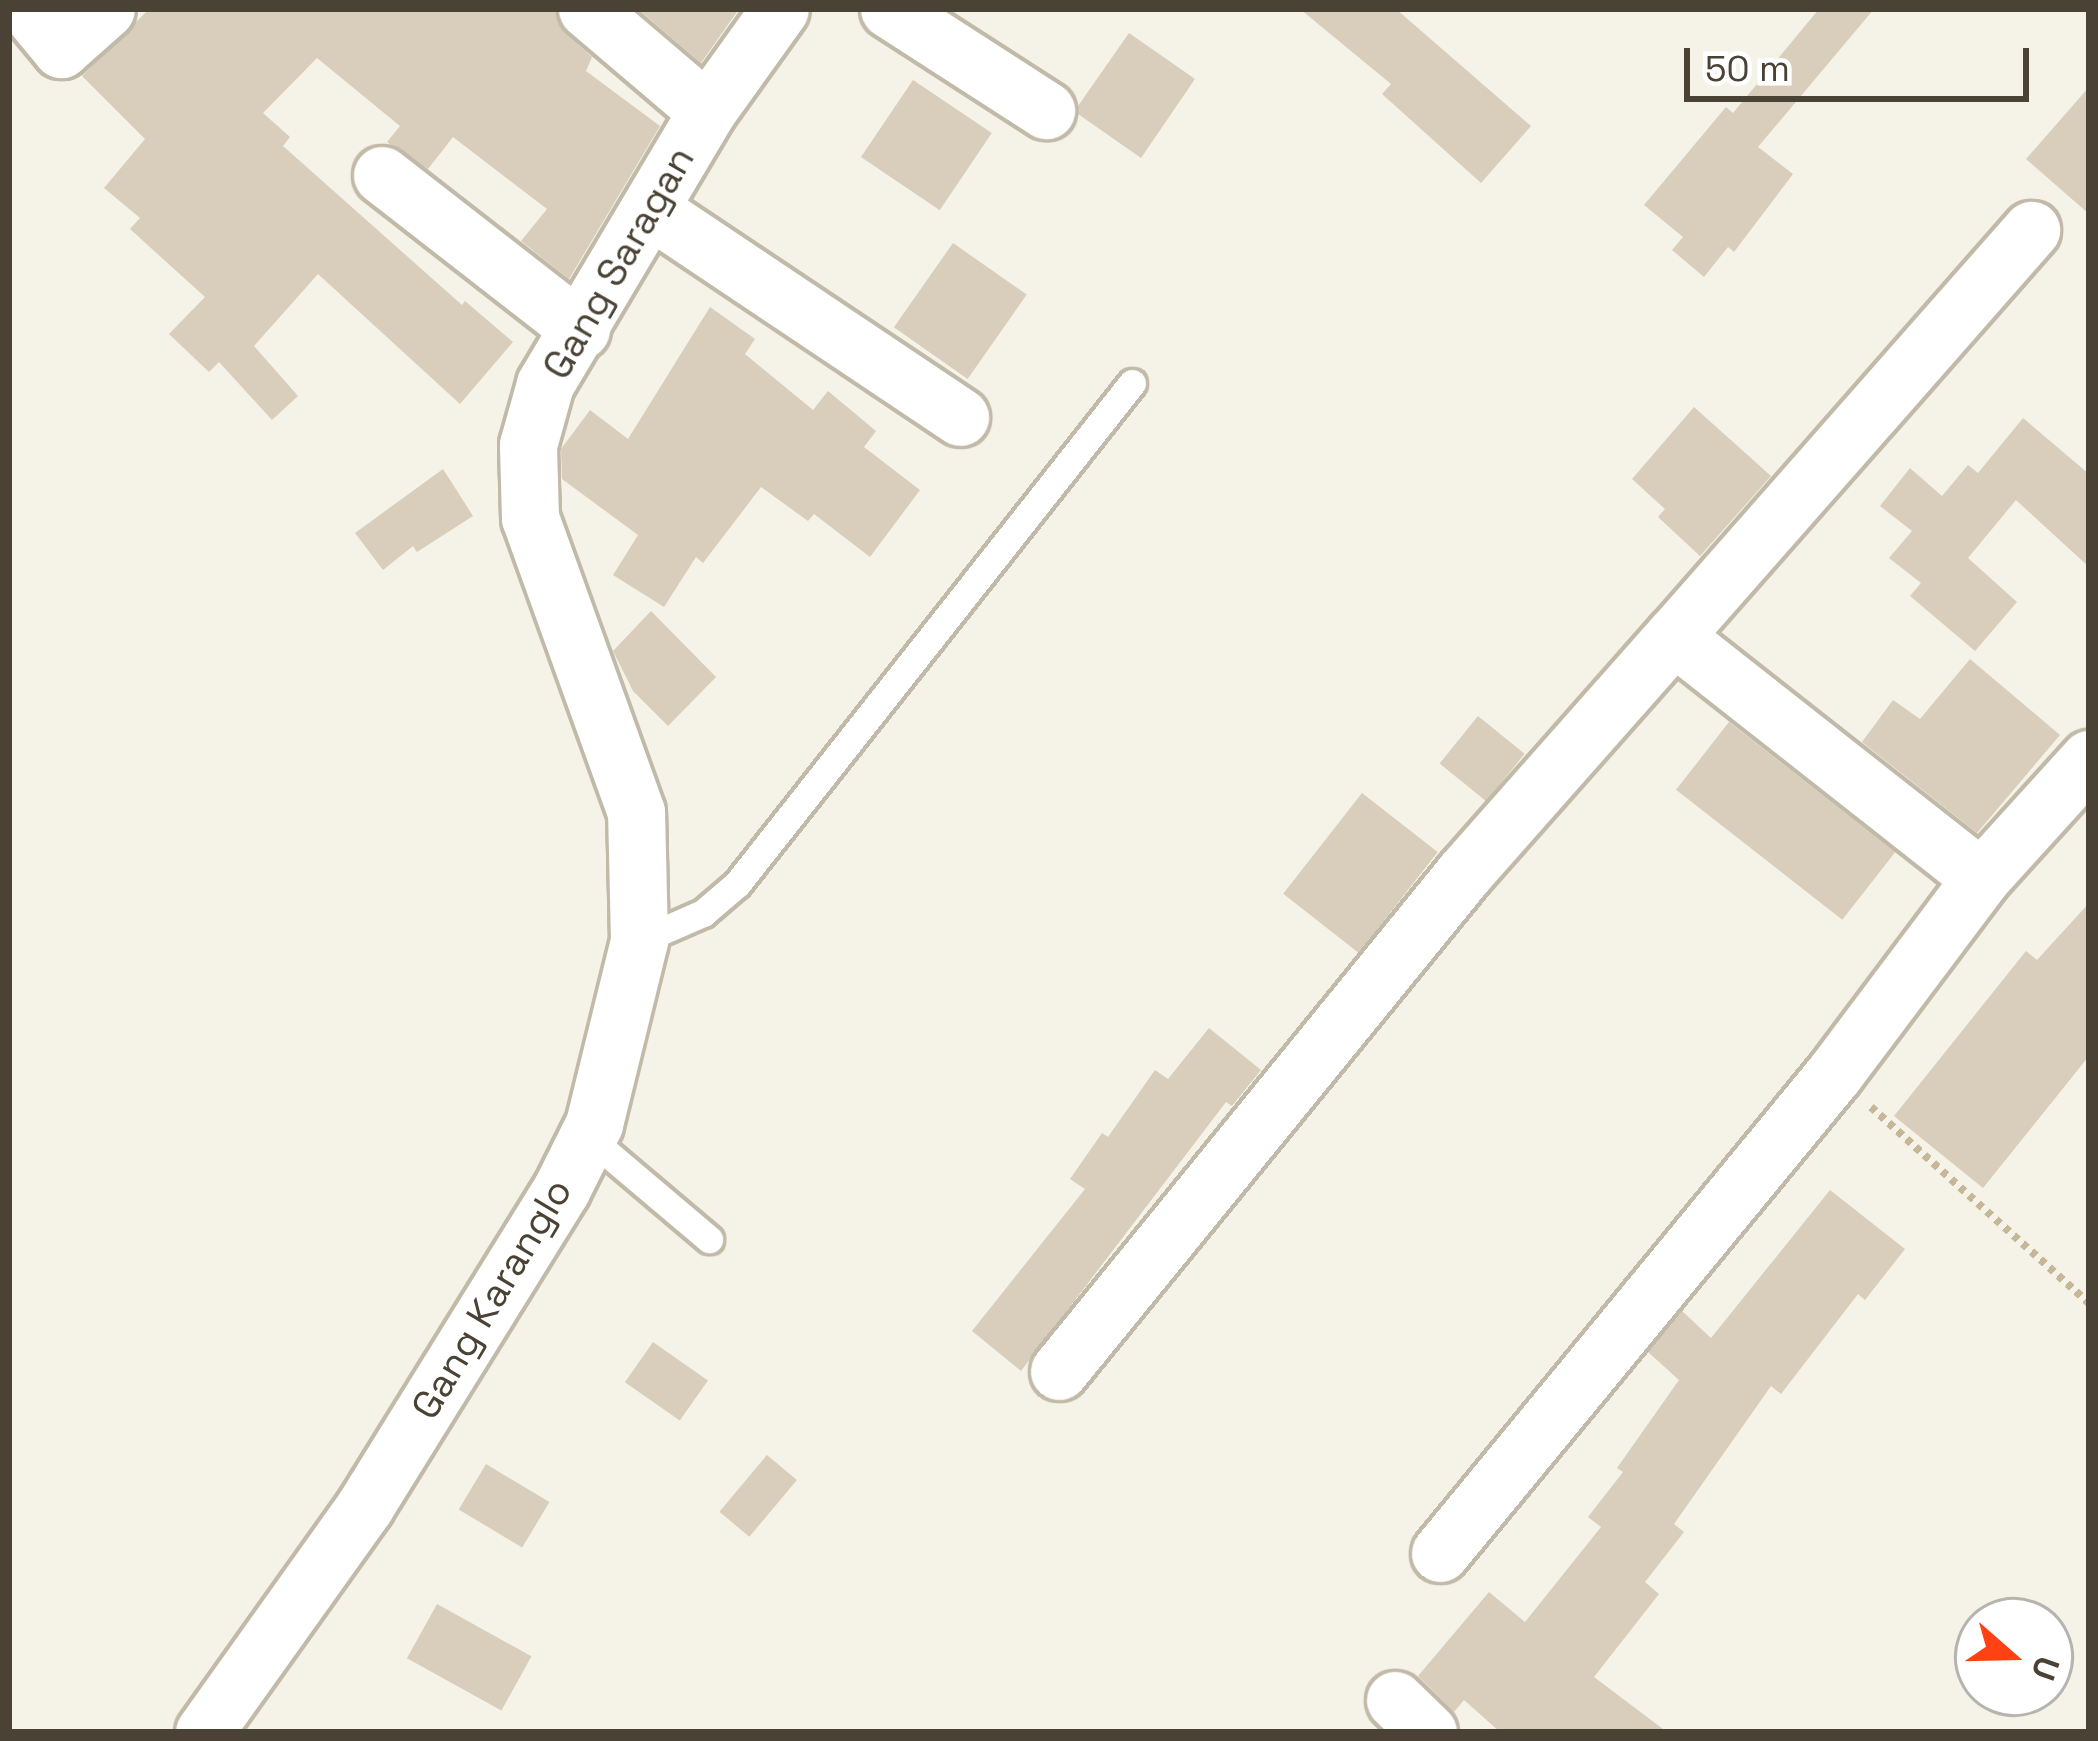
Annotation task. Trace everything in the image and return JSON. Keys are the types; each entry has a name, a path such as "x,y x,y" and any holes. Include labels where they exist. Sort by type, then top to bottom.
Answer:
{"street":[{"path":"28,9 61,49 106,9"},
{"path":"587,9 707,111"},
{"name":"Gang Saragan","path":"635,812 530,518 528,445 545,384 707,111 779,9"},
{"path":"889,9 1046,110"},
{"path":"382,175 580,330"},
{"path":"651,210 960,417"},
{"path":"1059,1371 1465,872 2032,230"},
{"path":"1674,636 1981,878"},
{"path":"1440,1553 1834,1074 1981,878 2089,759"},
{"name":"Gang Karanglo","path":"204,1732 365,1507 561,1190 587,1136 639,940 635,812"}],"lane":[{"path":"639,940 703,913 737,884 1132,383"},
{"path":"587,1136 709,1239"}],"path":[{"path":"1834,1074 2089,1303"}],"building":[{"path":"149,9 555,9 565,33 592,57 586,71 660,126 569,279 521,241 547,209 453,137 428,169 387,142 400,126 317,58 263,113 290,137 283,146 462,305 465,301 513,342 460,404 318,274 254,346 298,396 272,420 219,362 209,372 169,334 205,297 130,229 140,218 104,188 145,139 82,76"},
{"path":"638,9 739,9 701,63"},
{"path":"1300,9 1396,9 1531,126 1481,183 1382,94 1391,84"},
{"path":"1819,9 1874,9 1758,147 1793,174 1734,252 1728,247 1704,277 1672,250 1683,237 1644,205 1726,107 1733,113"},
{"path":"1129,33 1195,79 1141,158 1078,114 1078,106"},
{"path":"913,80 992,133 940,210 861,157"},
{"path":"2089,87 2089,214 2026,159"},
{"path":"953,243 1027,295 968,379 894,327"},
{"path":"710,307 755,339 745,354 813,410 828,391 876,431 864,447 920,490 870,557 814,514 808,521 761,487 703,563 696,557 664,607 613,575 638,535 562,479 561,449 590,410 628,439"},
{"path":"1694,407 1771,476 1700,556 1658,517 1665,509 1632,479"},
{"path":"2023,418 2089,474 2089,567 2016,500 1968,558 2017,602 1975,651 1910,596 1921,583 1889,558 1912,531 1880,506 1910,468 1942,496 1968,465 1978,473"},
{"path":"443,469 473,516 417,552 413,546 383,570 355,533"},
{"path":"651,611 716,677 668,726 633,691 613,651"},
{"path":"1970,659 2060,735 1977,833 1862,742 1893,700 1920,719"},
{"path":"1478,716 1525,754 1486,801 1440,763"},
{"path":"1729,722 1895,852 1842,920 1676,790"},
{"path":"1362,793 1438,852 1359,953 1283,894"},
{"path":"2089,903 2089,1056 1983,1188 1894,1116 2026,951 2037,960"},
{"path":"1209,1028 1261,1070 1232,1106 1226,1102 1021,1371 972,1331 1085,1189 1070,1179 1102,1133 1108,1137 1155,1070 1168,1079"},
{"path":"1830,1190 1905,1249 1865,1300 1858,1294 1781,1394 1771,1386 1674,1524 1684,1532 1645,1582 1659,1594 1594,1677 1667,1732 1500,1732 1464,1700 1454,1712 1418,1676 1489,1592 1525,1622 1601,1527 1588,1517 1623,1472 1617,1468 1679,1380 1648,1352 1682,1311 1711,1338"},
{"path":"653,1342 708,1380 680,1421 625,1382"},
{"path":"767,1455 797,1480 749,1537 719,1512"},
{"path":"486,1464 549,1502 522,1548 459,1509"},
{"path":"437,1604 531,1656 501,1711 407,1658"}]}
